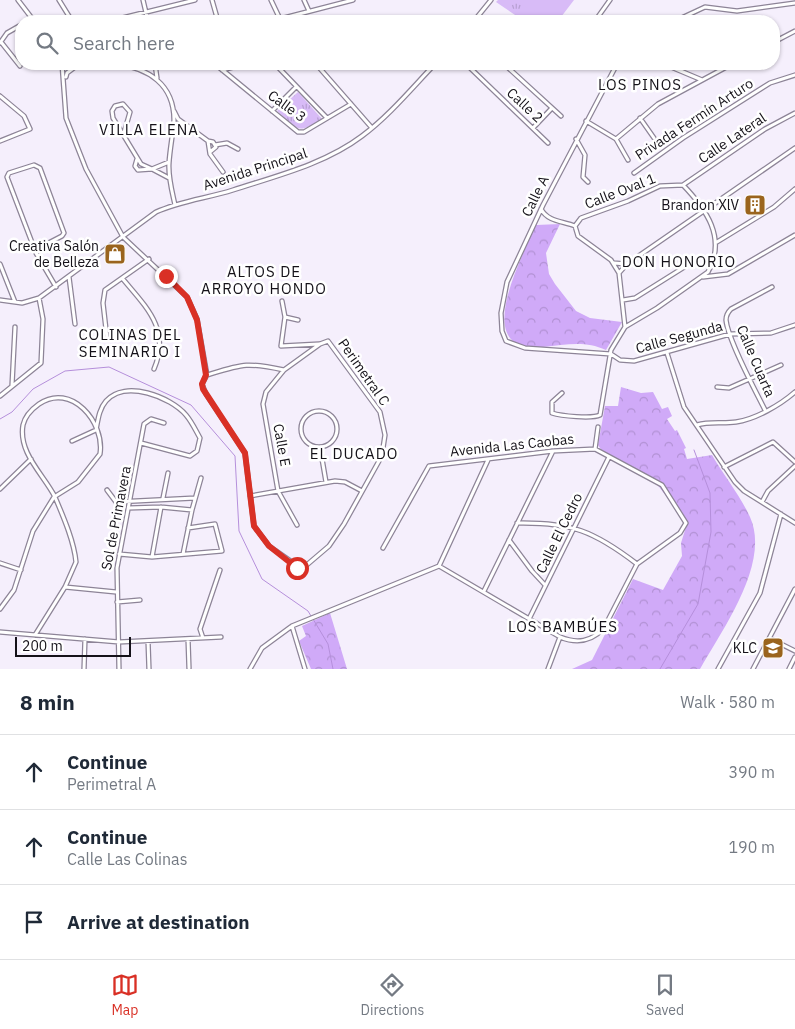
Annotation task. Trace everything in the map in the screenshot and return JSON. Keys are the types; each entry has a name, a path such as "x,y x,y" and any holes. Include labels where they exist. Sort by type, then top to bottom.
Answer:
{"street":[{"path":"18,0 28,15"},
{"path":"59,0 68,15"},
{"path":"143,0 147,15"},
{"path":"134,15 195,0"},
{"path":"212,0 216,15"},
{"path":"271,0 278,15"},
{"path":"304,0 309,11"},
{"path":"294,15 353,0"},
{"path":"479,15 491,0"},
{"path":"599,15 610,0"},
{"path":"689,15 705,8 737,11 795,3"},
{"path":"15,29 7,34 1,43 15,60"},
{"path":"780,39 795,31"},
{"path":"63,70 66,118 86,169 123,237 178,287 193,308 197,320 206,375 202,384 206,394 245,453 250,496 326,482 345,482 362,490"},
{"path":"64,83 67,73 71,70"},
{"path":"144,70 157,78"},
{"path":"156,70 157,78 170,99 173,111 169,178 174,205"},
{"name":"Calle 3","path":"222,70 300,132 351,104"},
{"path":"280,70 327,118"},
{"path":"321,70 372,128"},
{"name":"Avenida Principal","path":"39,298 156,212 295,170 343,148 372,128 429,70"},
{"name":"Calle 2","path":"472,70 548,142"},
{"path":"511,70 561,116"},
{"name":"Calle A","path":"509,344 502,331 502,300 507,282 541,208 613,70"},
{"path":"679,70 702,80"},
{"path":"616,139 658,104 721,70"},
{"name":"Privada Fermín Arturo","path":"634,173 682,138 770,83 795,75"},
{"path":"272,111 296,88"},
{"path":"0,96 24,116 30,130 0,141"},
{"path":"124,133 129,124 130,112 122,104 115,106 112,111 118,126 124,133 137,158 141,164 169,178"},
{"path":"533,128 552,108"},
{"path":"173,111 187,125 208,141 215,145 227,143 238,149"},
{"name":"Calle Lateral","path":"683,185 765,129 795,113"},
{"path":"640,118 654,138"},
{"path":"586,121 616,139 628,160"},
{"path":"118,126 129,124"},
{"path":"172,134 178,127 187,125"},
{"path":"576,139 585,154 583,177 588,182"},
{"path":"208,141 210,152 223,172"},
{"path":"210,152 215,149 215,145"},
{"path":"619,273 627,264 795,148"},
{"path":"137,158 135,166 138,170 152,169 169,162"},
{"path":"35,250 62,236 64,231 40,168 34,165 9,173 7,177 35,250 56,287"},
{"path":"562,393 552,402 552,412 594,417 600,414 612,345 625,327 703,277 712,265 717,242 706,211 683,185"},
{"name":"Calle Oval 1","path":"541,208 544,215 549,218 575,226 581,218 628,201 660,186 683,185"},
{"path":"717,242 774,208 795,189"},
{"path":"575,226 578,236 614,262 627,264"},
{"path":"703,277 728,274 795,234"},
{"path":"107,338 104,294 108,287 148,259"},
{"path":"614,262 619,273 625,327"},
{"path":"0,264 15,302"},
{"path":"623,300 635,298 686,266"},
{"path":"69,277 75,324"},
{"path":"122,278 152,316 160,337 160,355 154,369"},
{"name":"Calle Cuarta","path":"765,410 730,334 726,320 731,309 772,287"},
{"path":"0,300 31,302 39,298 44,319 41,363 0,396"},
{"path":"282,301 285,317 281,346 320,344"},
{"path":"285,317 298,320"},
{"name":"Calle Segunda","path":"509,344 524,348 611,354 620,360 634,361 730,334 771,333 795,325"},
{"path":"12,386 15,327"},
{"name":"Perimetral C","path":"250,496 252,519 261,537 276,551 302,569 328,546 344,524 383,448 383,424 380,412 328,341 320,344"},
{"name":"Calle E","path":"297,525 278,491 263,404 269,386 284,370 320,344"},
{"path":"667,353 684,406 724,467 744,491 795,523"},
{"path":"206,375 250,363 284,370"},
{"path":"717,387 729,388 751,380 781,365"},
{"path":"96,430 99,414 107,400 117,394 141,392 172,403 186,414 200,438 194,454 184,456 141,443"},
{"path":"697,425 706,422 742,421 795,392"},
{"path":"0,609 14,590 34,532 54,497 71,488 97,458 100,450 96,430 85,410 75,402 62,397 44,401 30,412 24,424 24,442 31,459 54,497 75,556 74,569 65,587 35,635"},
{"path":"316,412 331,416 337,424 334,440 320,447 310,445 302,432 303,421 316,412"},
{"name":"Sol de Primavera","path":"119,669 116,592 119,554 131,500 144,424 151,419 164,423"},
{"path":"595,450 598,427"},
{"path":"72,441 96,430"},
{"path":"724,467 773,442 778,444 795,464 768,491 762,502"},
{"path":"320,447 326,482"},
{"name":"Avenida Las Caobas","path":"384,548 429,466 553,451 595,450 662,485 686,523 680,533 637,564 604,628 596,636 575,641 560,637 439,566"},
{"path":"484,591 553,451"},
{"path":"541,453 547,460"},
{"name":"Calle El Cedro","path":"529,618 609,457"},
{"path":"0,489 31,459"},
{"path":"250,669 262,648 292,626 439,566 488,460"},
{"path":"163,498 168,473"},
{"path":"184,554 192,510 201,478"},
{"path":"107,490 115,502 163,498 195,498"},
{"path":"129,508 192,510"},
{"path":"152,556 161,508"},
{"path":"718,669 760,593 781,514"},
{"path":"517,523 539,523 574,528 602,538 637,564"},
{"path":"119,554 152,556 221,552 222,549 215,524 188,528"},
{"path":"509,540 532,571 546,585"},
{"path":"0,563 21,570"},
{"path":"203,638 200,629 220,570"},
{"path":"65,587 116,592"},
{"path":"753,669 771,639 795,589"},
{"path":"116,602 140,600"},
{"path":"292,626 305,669"},
{"path":"0,632 119,642 221,637"},
{"path":"548,669 560,637"},
{"path":"84,639 84,669"},
{"path":"188,639 190,668"},
{"path":"771,639 795,651"},
{"path":"148,641 148,669"},
{"path":"789,669 795,657"}],"green space":[{"path":"498,0 574,0 563,15 515,15 496,2"},
{"path":"510,0 567,0 561,15 544,15"},
{"path":"298,92 322,119 302,129 294,126 277,111"},
{"path":"560,224 546,253 549,274 576,311 590,318 622,322 606,350 582,344 543,347 521,345 508,336 504,320 506,301 521,258 536,225"},
{"path":"621,387 641,393 653,392 662,409 668,407 672,416 667,419 675,431 677,430 686,448 684,449 687,459 712,455 742,501 750,517 755,535 754,555 749,575 731,616 700,669 572,669 592,660 633,579 663,590 682,556 681,543 686,527 673,505 653,479 602,451 598,445 605,406 618,406"},
{"path":"330,613 347,669 311,669 299,641 306,636 302,626"}],"waterway":[{"path":"0,419 12,412 33,389 65,371 109,367 191,405 235,456 239,531 262,579 308,611 311,616"},
{"path":"660,669 698,604 711,532 710,493 694,450"},
{"path":"313,619 328,644 333,669"}],"place":[{"name":"Brandon XlV","path":"755,205"},
{"name":"Creativa Salón de Belleza","path":"115,254"},
{"name":"KLC","path":"773,648"}],"district":[{"name":"LOS PINOS","path":"640,84"},
{"name":"VILLA ELENA","path":"149,129"},
{"name":"DON HONORIO","path":"679,261"},
{"name":"ALTOS DE ARROYO HONDO","path":"264,280"},
{"name":"COLINAS DEL SEMINARIO I","path":"130,342"},
{"name":"EL DUCADO","path":"354,453"},
{"name":"LOS BAMBÚES","path":"563,626"}],"route":[{"path":"166,276 187,297 197,320 206,375 202,384 203,389 245,453 254,526 269,546 297,568"}]}
